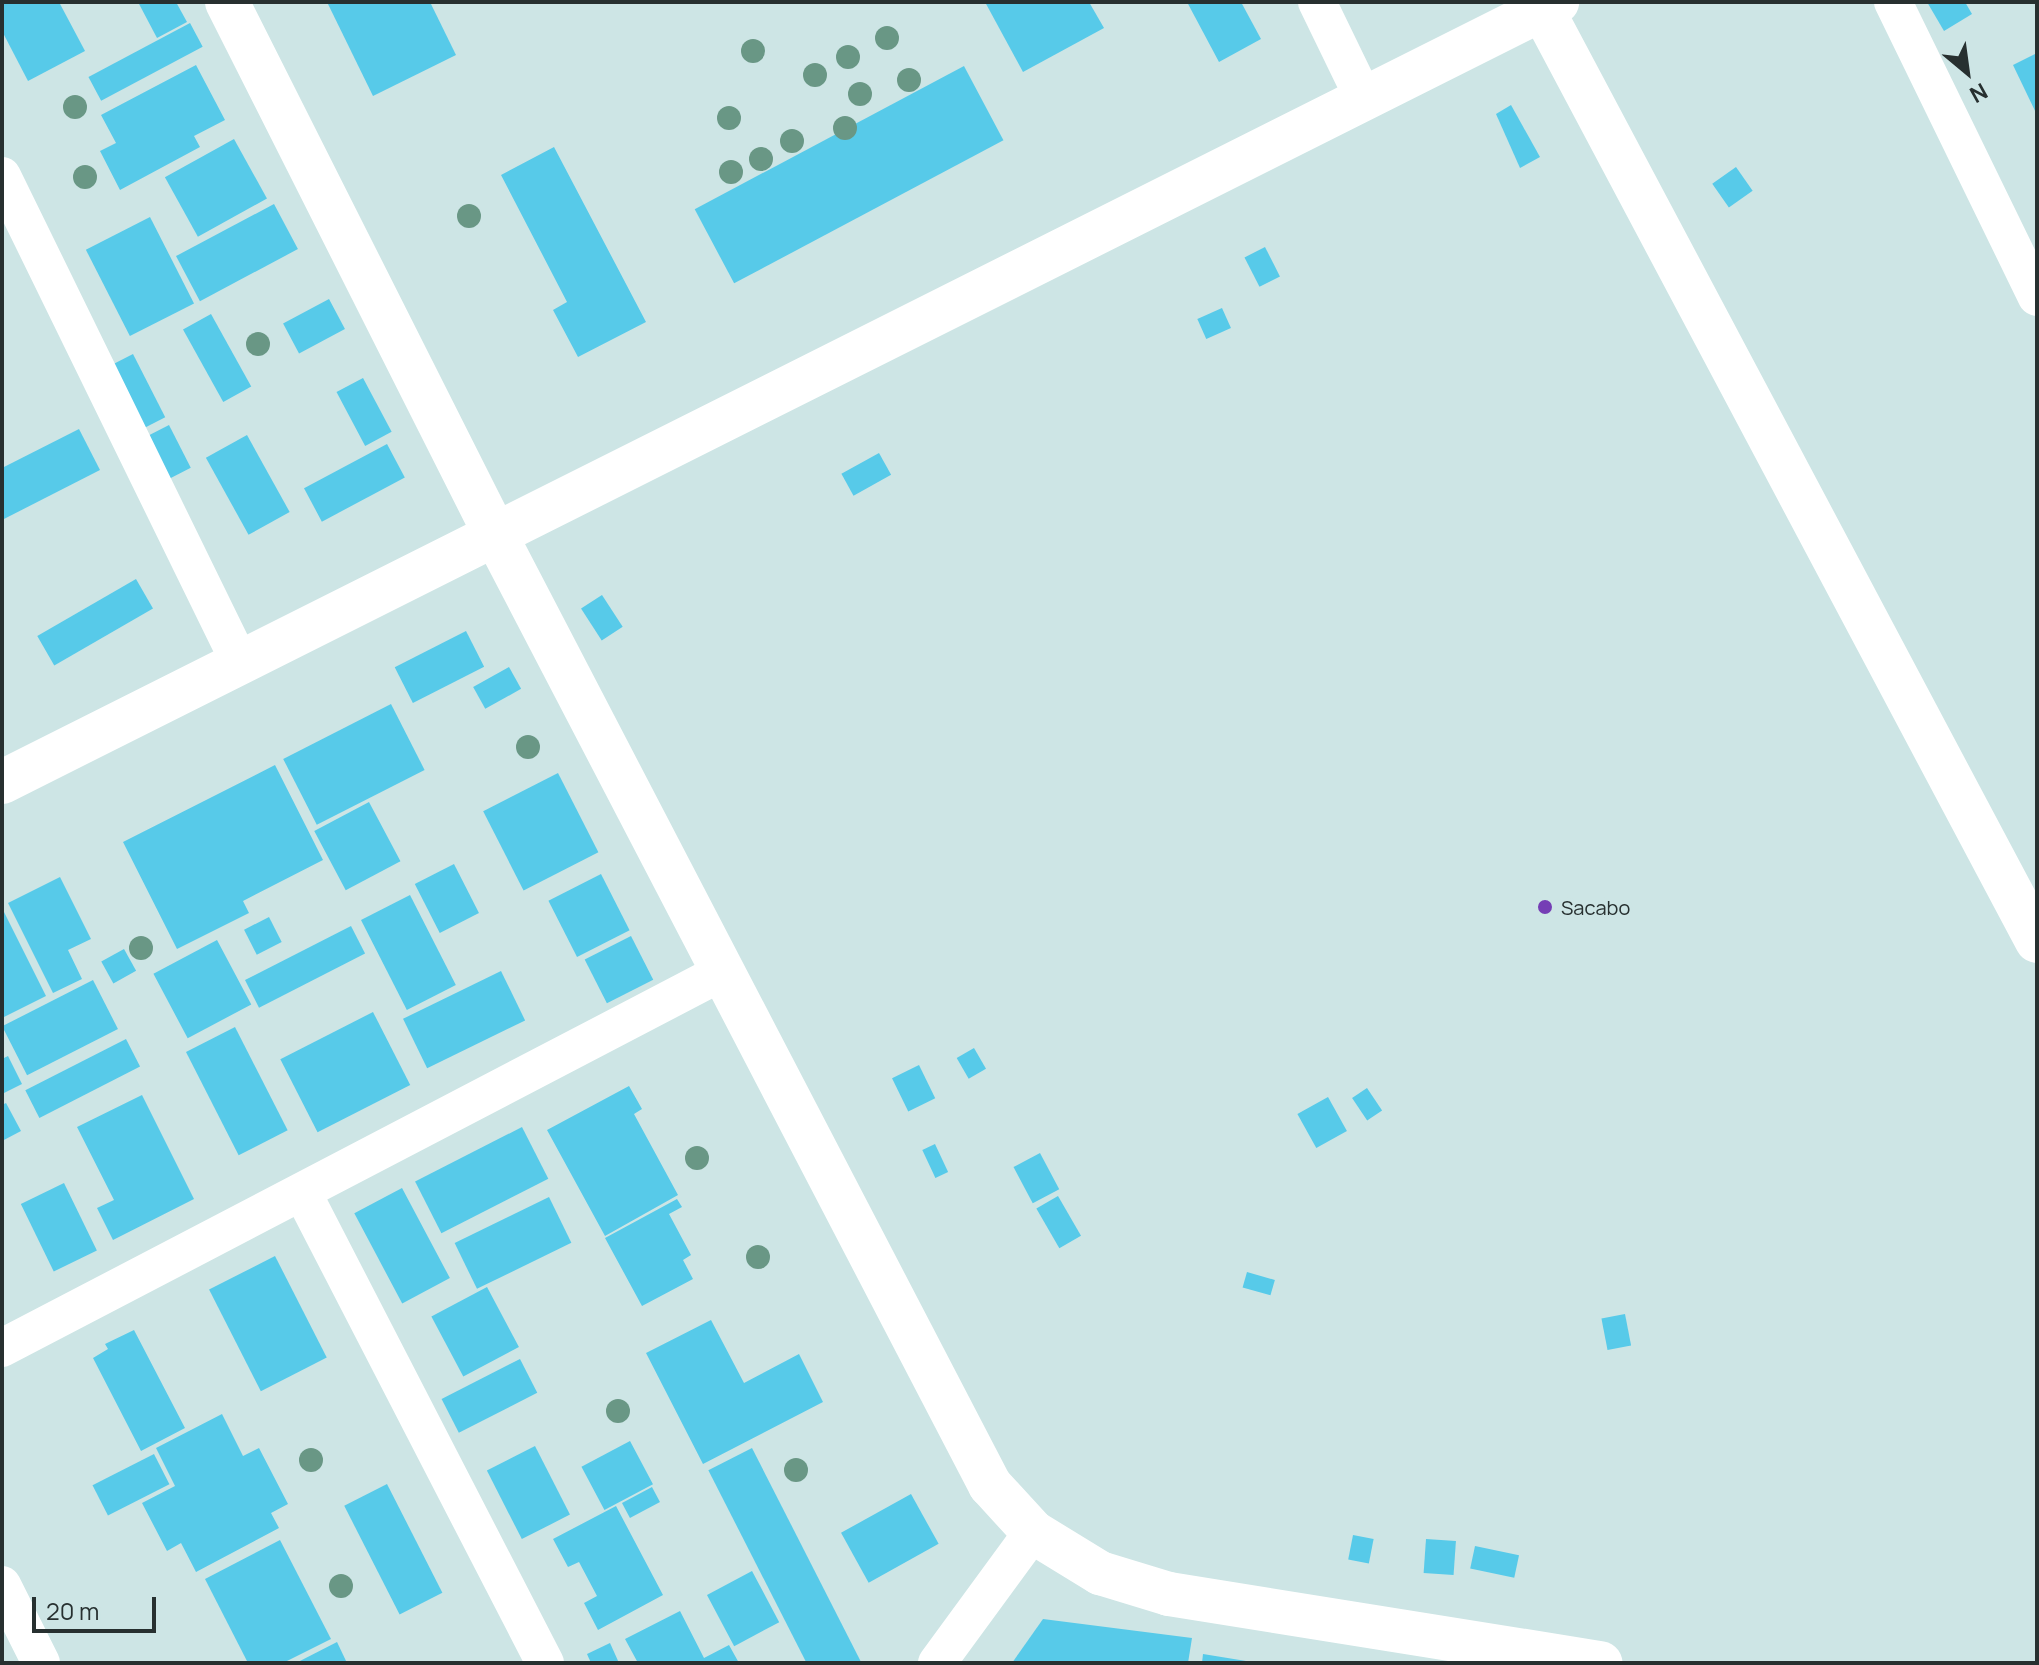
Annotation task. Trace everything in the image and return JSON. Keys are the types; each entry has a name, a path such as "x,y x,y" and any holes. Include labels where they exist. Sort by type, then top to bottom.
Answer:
{"street":[{"path":"227,2 496,536 990,1485 1033,1532 1100,1573 1169,1594 1601,1663"},
{"path":"1317,2 1365,101"},
{"path":"1893,2 2037,297"},
{"path":"2,782 241,665 1550,6 2037,941"},
{"path":"6,192 241,665"},
{"path":"2,1348 722,972"},
{"path":"302,1192 545,1663"},
{"path":"937,1663 1033,1532"},
{"path":"2,1585 41,1663"}],"building":[{"path":"2,2 59,2 85,51 28,81 2,31"},
{"path":"138,2 176,2 187,22 157,38"},
{"path":"327,2 430,2 456,55 373,96"},
{"path":"985,2 1089,2 1104,28 1023,72"},
{"path":"1187,2 1241,2 1261,39 1219,62"},
{"path":"1927,2 1965,2 1972,14 1944,31"},
{"path":"190,23 203,47 101,101 88,77"},
{"path":"2037,53 2037,115 2013,65"},
{"path":"196,65 225,120 194,136 200,147 120,190 100,151 116,143 101,115"},
{"path":"964,66 1003,140 734,283 695,209"},
{"path":"1511,105 1540,157 1520,168 1496,114"},
{"path":"234,139 267,198 198,237 165,177"},
{"path":"554,147 646,322 578,357 553,310 567,302 501,175"},
{"path":"1736,167 1753,191 1729,207 1712,184"},
{"path":"274,204 298,249 200,301 176,256"},
{"path":"150,217 194,303 130,336 86,250"},
{"path":"1265,247 1280,276 1259,287 1245,257"},
{"path":"329,299 345,329 299,353 283,323"},
{"path":"1222,308 1231,328 1206,339 1197,319"},
{"path":"211,314 251,387 223,402 183,330"},
{"path":"133,354 165,417 135,433 103,369"},
{"path":"363,378 392,432 365,446 337,392"},
{"path":"169,425 191,468 165,481 143,438"},
{"path":"79,429 100,470 2,520 2,468"},
{"path":"247,435 290,512 249,535 206,458"},
{"path":"387,444 405,478 322,522 304,488"},
{"path":"879,453 891,475 854,496 841,474"},
{"path":"136,579 153,608 54,665 37,636"},
{"path":"602,595 623,627 602,640 581,609"},
{"path":"466,631 484,667 413,703 395,667"},
{"path":"509,667 521,689 485,709 473,687"},
{"path":"391,704 425,770 317,825 283,759"},
{"path":"275,765 323,860 243,901 249,913 177,949 123,842"},
{"path":"558,773 598,852 524,890 483,811"},
{"path":"369,802 400,861 346,890 314,831"},
{"path":"454,864 479,913 440,933 415,884"},
{"path":"601,874 630,930 577,957 548,901"},
{"path":"60,877 91,939 68,950 82,979 53,993 8,903"},
{"path":"410,895 456,985 407,1010 361,920"},
{"path":"2,908 46,996 2,1018"},
{"path":"269,917 282,942 257,955 244,930"},
{"path":"351,926 365,954 259,1008 245,980"},
{"path":"631,936 653,980 607,1003 585,960"},
{"path":"217,940 251,1004 188,1038 153,974"},
{"path":"124,949 136,971 113,983 101,962"},
{"path":"501,971 525,1020 427,1068 403,1019"},
{"path":"93,980 118,1029 27,1075 2,1026"},
{"path":"373,1012 410,1085 318,1132 280,1059"},
{"path":"235,1027 288,1130 239,1155 186,1052"},
{"path":"126,1039 140,1067 39,1118 25,1090"},
{"path":"974,1048 986,1069 969,1079 957,1058"},
{"path":"8,1056 22,1084 2,1094 2,1059"},
{"path":"919,1065 935,1098 908,1111 892,1078"},
{"path":"629,1086 642,1109 634,1114 678,1195 605,1236 547,1130"},
{"path":"1367,1088 1382,1110 1367,1120 1352,1098"},
{"path":"142,1095 194,1199 113,1240 97,1208 114,1200 77,1127"},
{"path":"1328,1097 1347,1131 1316,1148 1297,1114"},
{"path":"6,1103 21,1131 2,1141 2,1105"},
{"path":"522,1127 548,1179 441,1233 415,1181"},
{"path":"935,1144 948,1172 935,1178 922,1150"},
{"path":"1040,1153 1059,1189 1033,1203 1014,1167"},
{"path":"64,1183 97,1250 54,1271 21,1204"},
{"path":"402,1188 450,1278 402,1303 354,1213"},
{"path":"1058,1196 1081,1236 1059,1248 1036,1208"},
{"path":"549,1197 571,1243 477,1289 455,1243"},
{"path":"677,1199 682,1207 669,1214 691,1255 683,1260 693,1279 642,1306 605,1238"},
{"path":"275,1256 327,1358 261,1391 209,1290"},
{"path":"1247,1272 1275,1280 1270,1295 1243,1287"},
{"path":"487,1287 519,1347 463,1377 431,1317"},
{"path":"1625,1314 1631,1345 1608,1350 1601,1319"},
{"path":"711,1320 744,1383 799,1354 823,1402 703,1464 646,1353"},
{"path":"134,1330 185,1428 141,1451 93,1358 108,1349 105,1344"},
{"path":"520,1359 537,1393 459,1433 442,1399"},
{"path":"222,1414 243,1456 259,1448 288,1504 271,1513 279,1528 196,1572 181,1543 167,1551 142,1503 175,1486 156,1448"},
{"path":"630,1441 653,1484 604,1510 581,1467"},
{"path":"535,1446 570,1515 522,1539 487,1471"},
{"path":"752,1448 861,1663 807,1663 708,1470"},
{"path":"154,1454 169,1484 108,1516 93,1485"},
{"path":"387,1484 442,1593 400,1614 344,1506"},
{"path":"652,1487 660,1502 630,1518 622,1503"},
{"path":"911,1494 939,1544 869,1583 841,1533"},
{"path":"616,1506 663,1595 598,1630 584,1603 597,1596 579,1562 568,1567 553,1539"},
{"path":"1353,1535 1374,1539 1369,1564 1348,1560"},
{"path":"1426,1539 1456,1541 1454,1575 1424,1573"},
{"path":"280,1540 331,1639 283,1663 248,1663 205,1579"},
{"path":"1475,1546 1519,1555 1514,1578 1470,1568"},
{"path":"752,1571 779,1622 734,1646 707,1595"},
{"path":"680,1611 704,1658 729,1645 739,1663 638,1663 625,1639"},
{"path":"1043,1619 1192,1638 1188,1663 1012,1663"},
{"path":"337,1642 347,1663 296,1663"},
{"path":"610,1643 619,1663 591,1663 587,1654"},
{"path":"1203,1654 1246,1661 1246,1663 1202,1663"}],"place":[{"name":"Sacabo","path":"1545,907"}]}
